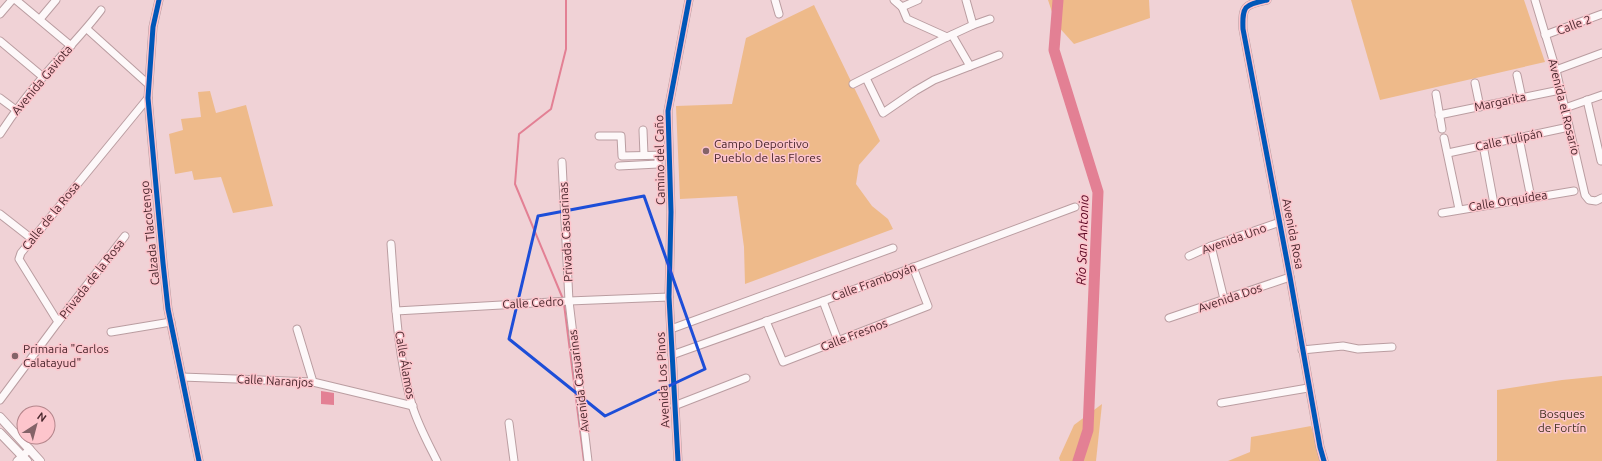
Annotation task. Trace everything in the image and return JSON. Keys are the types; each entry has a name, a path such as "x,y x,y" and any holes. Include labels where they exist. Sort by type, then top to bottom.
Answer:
{"main road":[{"path":"0,417 40,461"},
{"path":"0,433 22,459"}],"street":[{"path":"0,14 12,0"},
{"path":"16,0 71,46"},
{"path":"40,19 56,0"},
{"name":"Calzada Tlacotengo","path":"159,0 153,27 148,98 170,322 199,461"},
{"name":"Camino del Caño","path":"669,297 671,212 668,155 668,111 689,0"},
{"path":"775,0 779,14"},
{"path":"894,0 902,7 908,20 950,36 970,66"},
{"path":"902,7 918,0"},
{"path":"966,0 973,25"},
{"name":"Avenida Rosa","path":"1267,0 1249,4 1243,11 1243,29 1290,277 1308,388 1324,461"},
{"name":"Avenida el Rosario","path":"1536,0 1556,70 1585,195 1589,200 1596,201 1602,198"},
{"name":"Avenida Gaviota","path":"0,134 16,110 43,77 87,29 101,10"},
{"name":"Calle 2","path":"1545,35 1602,14"},
{"path":"854,84 973,25 990,19"},
{"path":"87,29 148,84"},
{"path":"0,41 43,77"},
{"path":"1556,70 1602,53"},
{"path":"866,78 883,114 915,91 934,80 998,55"},
{"path":"1517,75 1522,98"},
{"path":"1475,83 1480,106"},
{"name":"Margarita","path":"1439,115 1560,90"},
{"path":"1436,94 1442,129"},
{"path":"1565,108 1602,95"},
{"path":"0,98 16,110"},
{"name":"Calle de la Rosa","path":"58,322 19,259 21,253 148,98"},
{"path":"1587,100 1600,160 1602,160"},
{"name":"Calle Tulipán","path":"1448,153 1569,127"},
{"path":"643,130 644,155"},
{"path":"599,136 622,136 622,156 668,155"},
{"path":"1444,138 1459,209"},
{"path":"1519,138 1531,198"},
{"path":"1483,145 1494,204"},
{"path":"619,166 658,164 658,155"},
{"name":"Privada Casuarinas","path":"562,162 569,301"},
{"name":"Calle Orquídea","path":"1442,213 1574,191"},
{"name":"Calle Framboyán","path":"672,355 823,301 1075,207"},
{"path":"0,214 32,239"},
{"name":"Avenida Uno","path":"1188,256 1211,246 1280,222"},
{"name":"Privada de la Rosa","path":"58,322 125,236"},
{"name":"Calle Álamos","path":"391,244 396,311 405,374 413,406 423,434 438,461"},
{"path":"1211,246 1224,299"},
{"path":"671,329 893,248"},
{"name":"Calle Fresnos","path":"766,321 783,362 838,342 928,306 913,267"},
{"name":"Avenida Dos","path":"1169,318 1290,277"},
{"name":"Calle Cedro","path":"396,311 669,297"},
{"name":"Avenida Los Pinos","path":"669,297 678,461"},
{"name":"Avenida Casuarinas","path":"569,301 588,461"},
{"path":"823,301 838,342"},
{"path":"0,400 58,322"},
{"path":"111,332 170,322"},
{"path":"297,329 313,382"},
{"path":"1302,350 1343,346 1358,349 1392,347"},
{"name":"Calle Naranjos","path":"182,377 313,382 413,406"},
{"path":"674,406 746,378"},
{"path":"1221,403 1308,388"},
{"path":"509,423 514,461"},
{"path":"22,459 30,450"}],"highlighted area":[{"path":"644,196 705,369 605,416 509,339 538,216"}],"green space":[{"path":"1048,0 1149,0 1150,18 1074,44 1056,24"},
{"path":"1351,0 1524,0 1545,62 1380,100"},
{"path":"814,5 880,141 859,165 856,184 872,206 888,219 893,229 745,284 744,247 737,196 680,199 676,106 732,104 746,38"},
{"path":"210,91 216,113 246,105 273,206 233,213 221,177 194,180 192,171 175,174 169,134 183,130 181,119 201,117 198,92"},
{"name":"Bosques de Fortín","path":"1602,376 1602,461 1496,461 1497,390 1562,380"},
{"path":"1102,404 1096,461 1060,461 1059,458 1074,425"},
{"path":"1311,426 1321,461 1228,461 1250,452 1251,437"}],"shaded area":[{"path":"321,391 334,393 334,405 321,404"}],"waterway":[{"path":"563,299 515,184 519,134 551,109 566,49 566,0"},
{"name":"Río San Antonio","path":"1058,0 1054,50 1098,192 1088,430 1078,461"},
{"path":"564,304 584,461"}],"cycle path":[{"path":"159,0 153,27 148,98 168,309 199,461"},
{"path":"678,461 669,297 671,212 668,111 689,0"},
{"path":"1267,0 1254,3 1246,7 1243,15 1243,29 1290,277 1320,447 1324,461"}],"place":[{"name":"Campo Deportivo Pueblo de las Flores","path":"706,151"},
{"name":"Primaria \"Carlos Calatayud\"","path":"15,356"}]}
